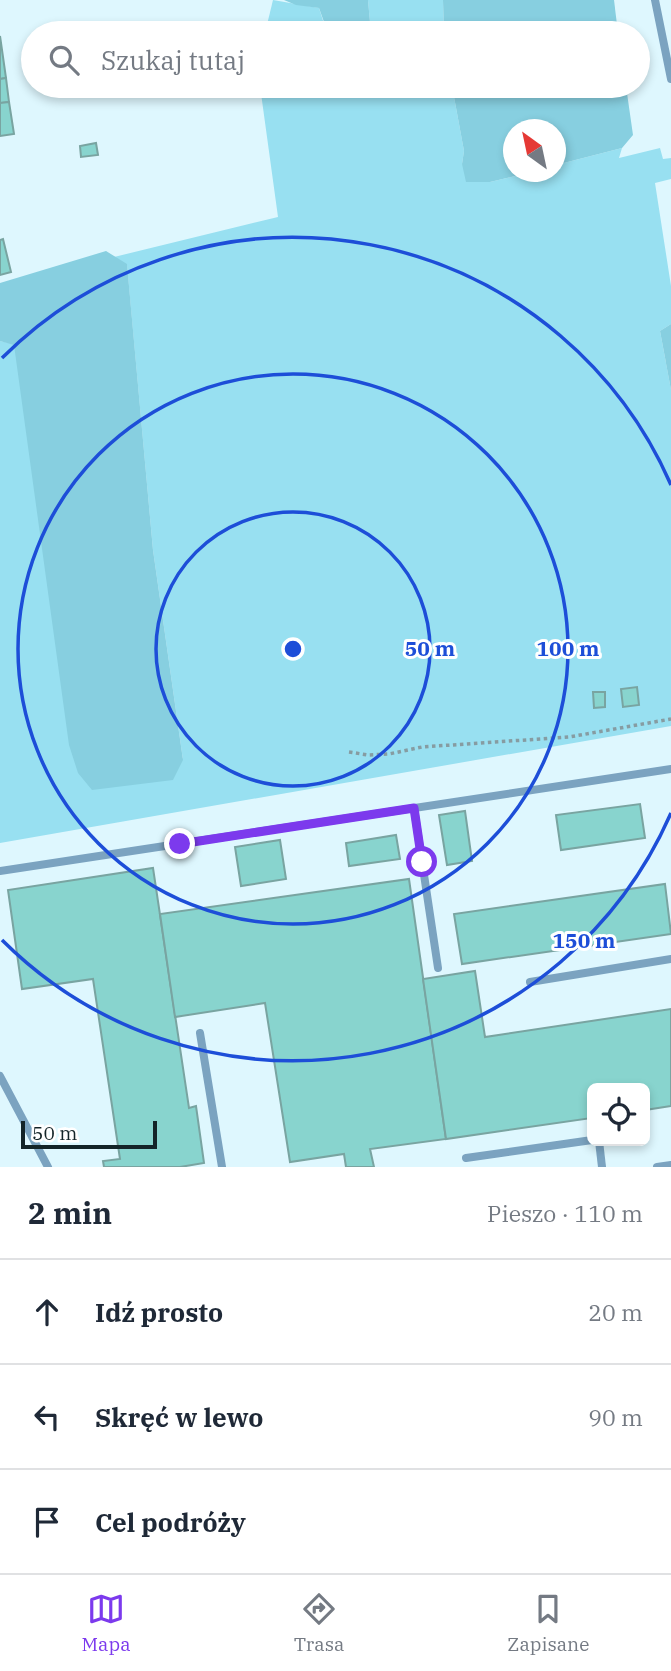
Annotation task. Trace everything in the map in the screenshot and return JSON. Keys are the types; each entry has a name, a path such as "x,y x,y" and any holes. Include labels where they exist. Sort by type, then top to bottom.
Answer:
{"lane":[{"path":"655,0 671,79"},
{"path":"0,871 671,769"},
{"path":"414,808 438,968"},
{"path":"530,982 671,959"},
{"path":"200,1033 222,1167"},
{"path":"0,1076 48,1167"},
{"path":"466,1158 587,1141"},
{"path":"599,1146 602,1167"},
{"path":"657,1167 671,1165"}],"path":[{"path":"349,752 368,755 422,747 569,737 671,719"}],"shaded area":[{"path":"273,0 319,8 323,21 268,21"},
{"path":"284,0 368,0 370,21 324,21 319,8 296,5"},
{"path":"368,0 443,0 444,21 370,21"},
{"path":"443,0 614,0 617,21 444,21"},
{"path":"262,98 454,98 464,151 462,164 490,182 503,179 503,182 566,182 566,162 622,148 619,158 660,148 663,159 671,158 671,179 655,183 671,286 671,324 660,331 671,390 671,726 0,843 0,341 14,344 183,760 153,550 127,265 114,257 278,217"},
{"path":"454,98 628,98 633,135 622,148 566,162 566,119 503,119 503,179 466,182 462,164 464,151"},
{"path":"106,251 127,264 153,550 183,760 173,780 92,790 78,773 69,745 14,345 0,341 0,283"},
{"path":"671,324 671,390 660,331"}],"building":[{"path":"0,36 6,78 0,79"},
{"path":"6,78 9,102 0,103 0,79"},
{"path":"9,102 14,134 0,136 0,103"},
{"path":"96,143 98,155 81,157 80,146"},
{"path":"3,239 11,272 0,275 0,240"},
{"path":"637,687 639,705 623,707 621,689"},
{"path":"593,692 605,692 605,707 594,708"},
{"path":"640,804 645,838 561,850 556,815"},
{"path":"465,811 472,861 447,865 439,815"},
{"path":"396,835 400,859 349,866 346,843"},
{"path":"280,840 286,879 241,886 235,847"},
{"path":"153,868 189,1108 196,1106 204,1163 180,1167 104,1167 103,1161 120,1159 93,979 22,989 8,890"},
{"path":"409,879 446,1139 370,1149 374,1167 346,1167 344,1154 290,1162 265,1003 175,1017 160,914"},
{"path":"665,884 671,934 462,964 454,914"},
{"path":"475,971 485,1037 671,1009 671,1106 650,1109 650,1083 587,1083 587,1119 446,1139 423,979"}],"route":[{"path":"180,844 414,808 422,862"}]}
